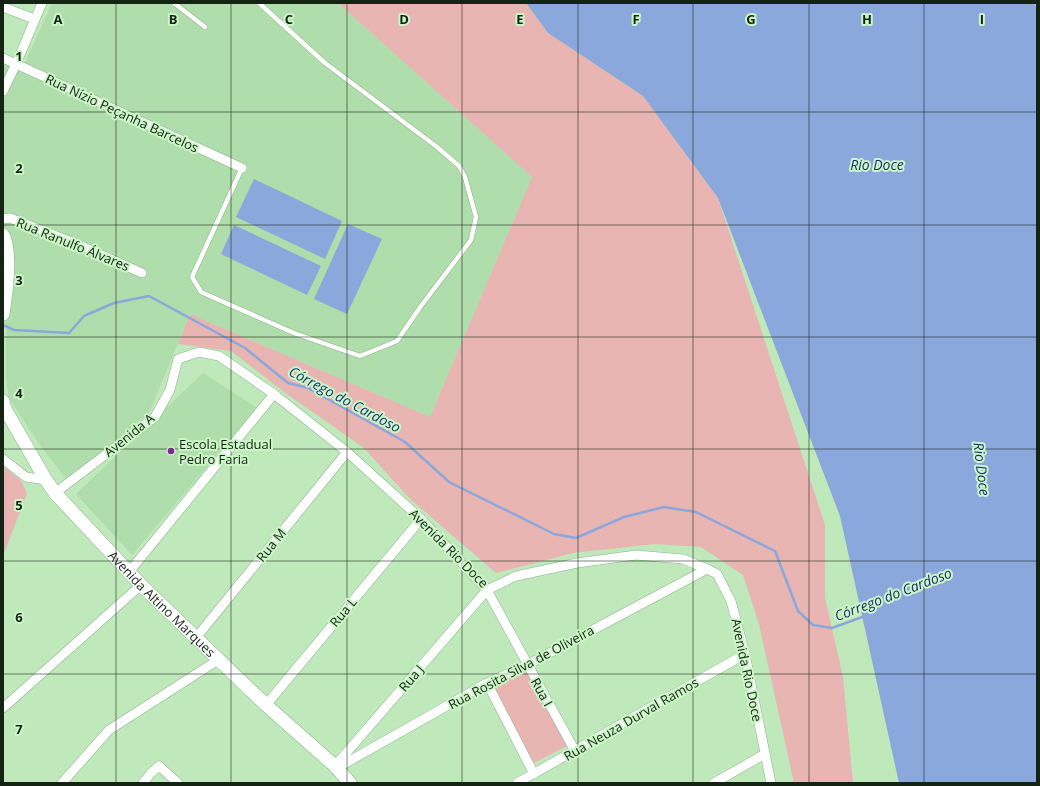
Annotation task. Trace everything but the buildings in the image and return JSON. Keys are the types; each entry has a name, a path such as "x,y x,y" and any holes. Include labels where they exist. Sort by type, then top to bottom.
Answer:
{"main road":[{"path":"3,235 6,241 8,281 3,314"},
{"name":"Avenida Altino Marques","path":"4,406 55,493 141,585 195,639 341,775"}],"street":[{"path":"3,91 42,3"},
{"path":"3,7 34,19"},
{"name":"Rua Nízio Peçanha Barcelos","path":"3,58 242,168"},
{"name":"Rua Ranulfo Álvares","path":"3,219 10,218 78,245 142,273"},
{"name":"Avenida Rio Doce","path":"178,359 199,352 219,356 274,394 347,452 421,519 487,590 516,576 577,563 636,555 683,559 707,568 717,574 731,601 745,654 771,783"},
{"name":"Avenida A","path":"55,493 155,417 170,390 178,359"},
{"path":"129,572 274,394"},
{"name":"Rua M","path":"195,639 347,452"},
{"path":"3,459 26,477 46,480"},
{"name":"Rua L","path":"266,705 421,519"},
{"name":"Rua Rosita Silva de Oliveira","path":"341,775 487,683 527,665 707,568"},
{"path":"3,708 141,585"},
{"name":"Rua I","path":"487,590 575,751"},
{"name":"Rua J","path":"341,775 487,590"},
{"name":"Rua Neuza Durval Ramos","path":"517,783 745,654"},
{"path":"62,783 109,730 218,660"},
{"path":"487,683 534,774"},
{"path":"714,783 765,754"},
{"path":"142,783 159,766 178,783"}],"lane":[{"path":"174,3 205,27"},
{"path":"242,168 192,277 201,292 294,333 360,356 397,341 421,306 471,240 476,217 466,177 459,166 437,147 324,63 259,3"}],"shaded area":[{"path":"52,3 338,3 532,177 430,417 190,314 149,413 67,480 37,441 9,398 6,379 6,324 3,323 3,59 23,67"},
{"path":"338,3 526,3 548,33 643,96 718,198 825,525 825,598 843,677 853,783 794,783 759,624 743,575 701,547 655,544 573,553 496,573 409,498 364,448 284,392 231,351 178,344 190,314 430,417 532,177"},
{"name":"Escola Estadual Pedro Faria","path":"203,373 257,408 132,555 76,494"},
{"path":"3,466 21,481 27,493 3,556"},
{"path":"527,669 567,746 534,763 494,687"}],"water":[{"name":"Rio Doce","path":"526,3 1035,3 1037,11 1037,783 899,783 840,516 718,198 643,96 548,33"},
{"path":"254,179 342,221 325,259 236,217"},
{"path":"348,224 382,239 347,314 314,299"},
{"path":"234,225 321,266 307,295 221,254"}],"waterway":[{"name":"Córrego do Cardoso","path":"3,325 14,330 69,333 84,316 114,303 149,296 245,348 288,383 308,388 405,442 449,482 554,534 576,538 624,517 664,507 696,512 775,551 798,611 813,625 832,628 865,616"}],"place":[{"name":"Escola Estadual Pedro Faria","path":"171,451"}]}
